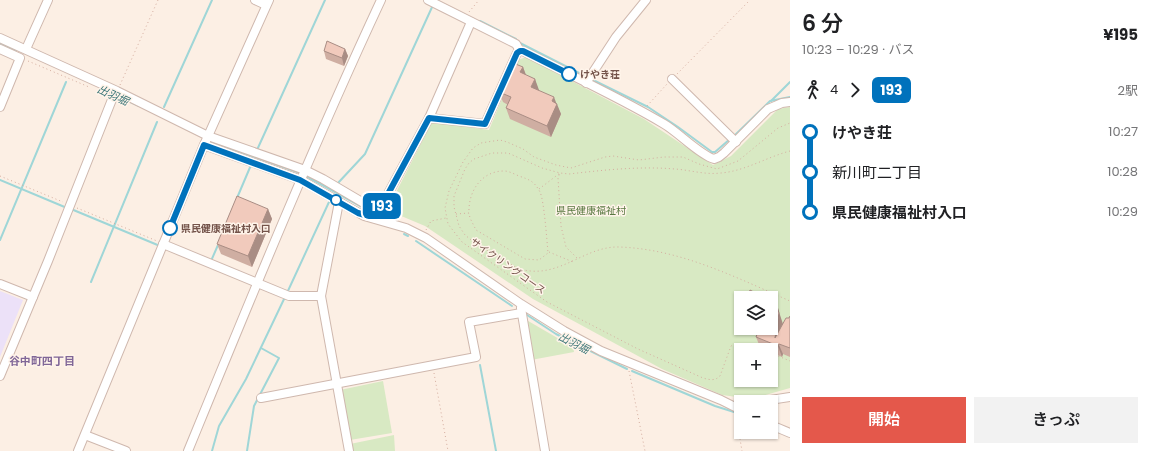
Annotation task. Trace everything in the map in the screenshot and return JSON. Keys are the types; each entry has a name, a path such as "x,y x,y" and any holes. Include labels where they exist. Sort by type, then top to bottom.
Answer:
{"street":[{"path":"26,49 48,0"},
{"path":"78,451 204,145 268,3 255,0"},
{"path":"188,451 300,180 381,0"},
{"path":"428,0 516,44 520,51 523,51 642,111 675,130 710,157 719,157 768,109 782,103 790,102"},
{"path":"586,83 616,37 646,0"},
{"path":"377,216 429,118 468,20"},
{"path":"0,38 26,49 115,94 208,136 305,170 322,179 377,216 422,236 521,304 564,331 601,351 734,405"},
{"path":"0,49 20,58 0,107"},
{"path":"429,118 485,124 517,53 520,51"},
{"path":"672,79 736,142"},
{"path":"0,376 115,94"},
{"path":"204,145 300,180 358,213 377,216"},
{"path":"339,202 321,296 348,451"},
{"path":"163,244 289,296 321,296"},
{"path":"0,284 33,297"},
{"path":"521,304 520,313 545,451"},
{"path":"261,398 476,357 469,322 520,313"},
{"path":"778,399 790,397"},
{"path":"778,428 790,433"},
{"path":"85,435 126,451"}],"path":[{"path":"115,94 158,0"},
{"path":"468,20 479,0"},
{"path":"642,111 750,0"},
{"path":"422,236 431,221 446,218 445,208 449,191 463,162 473,148 482,143 500,140 523,149 534,157 556,166 571,168 605,157 613,156 639,160 683,157 699,164 716,168 738,161 778,128 790,123"},
{"path":"790,151 719,174 674,169 634,168 569,174 542,168 508,153 492,153 474,159 469,163 454,196 459,226 469,239 517,268 523,270 542,271 558,268 599,250 618,247 639,248 675,255 720,270 790,301"},
{"path":"506,171 533,181 541,194 548,253 538,260 525,259 476,230 470,218 470,213 469,204 473,189 484,177 496,172 506,171"},
{"path":"538,190 560,173"},
{"path":"560,173 558,178 560,226 566,247 578,259"},
{"path":"0,176 163,244"},
{"path":"456,214 470,213"},
{"name":"サイクリングコース","path":"446,218 448,224 462,242 547,302 638,349 703,378 712,380 718,377 731,346 734,344"},
{"path":"549,252 573,262"},
{"path":"778,357 790,361"},
{"path":"631,363 629,371 645,451"},
{"path":"433,366 448,451"},
{"path":"740,439 742,451"}],"shaded area":[{"path":"0,291 23,300 0,357"}],"green space":[{"name":"県民健康福祉村","path":"526,57 644,119 713,165 731,156 778,109 790,107 790,388 766,395 734,395 734,397 722,395 662,369 533,299 425,226 387,210 432,122 489,130 518,60"},
{"path":"523,318 573,347 574,352 531,360"},
{"path":"383,381 392,433 350,440 340,390"},
{"path":"394,435 395,451 352,451 350,444"}],"building":[{"path":"327,41 345,49 342,58 324,51"},
{"path":"513,63 523,67 520,72 535,79 531,87 554,97 552,101 557,104 547,126 506,108 511,97 499,92"},
{"path":"237,196 268,209 248,256 217,244"},
{"path":"790,316 790,348 779,344 778,346 778,343 771,343 756,337 757,335 775,335 775,338 786,318 789,318"}],"waterway":[{"path":"164,107 212,0"},
{"path":"257,150 325,0"},
{"path":"338,183 365,154 433,5"},
{"path":"480,21 587,77"},
{"name":"出羽堀","path":"0,43 16,50"},
{"path":"591,79 648,107 712,152 715,152 730,139"},
{"path":"0,240 66,82"},
{"path":"771,101 790,82"},
{"name":"出羽堀","path":"105,90 139,106"},
{"path":"734,136 770,101 790,97"},
{"path":"91,282 157,122"},
{"name":"出羽堀","path":"212,142 300,173"},
{"path":"237,198 251,165"},
{"name":"出羽堀","path":"306,176 364,208"},
{"path":"0,180 67,208"},
{"path":"287,293 329,202"},
{"path":"71,209 160,246"},
{"name":"出羽堀","path":"404,234 408,236"},
{"name":"出羽堀","path":"416,241 512,306"},
{"path":"211,261 218,245"},
{"path":"212,451 219,426 246,379 285,297"},
{"name":"出羽堀","path":"524,313 556,334 627,369"},
{"path":"247,451 254,406 279,358 261,348"},
{"path":"480,365 496,451"},
{"name":"出羽堀","path":"632,371 715,406 734,412"}],"bus line":[{"name":"193","path":"170,228 204,145 300,180 358,213 375,218 429,118 481,125 485,124 517,53 520,51 523,51 569,74"}],"place":[{"name":"けやき荘","path":"569,74"},
{"name":"県民健康福祉村入口","path":"170,228"}],"district":[{"name":"谷中町四丁目","path":"42,361"}]}
